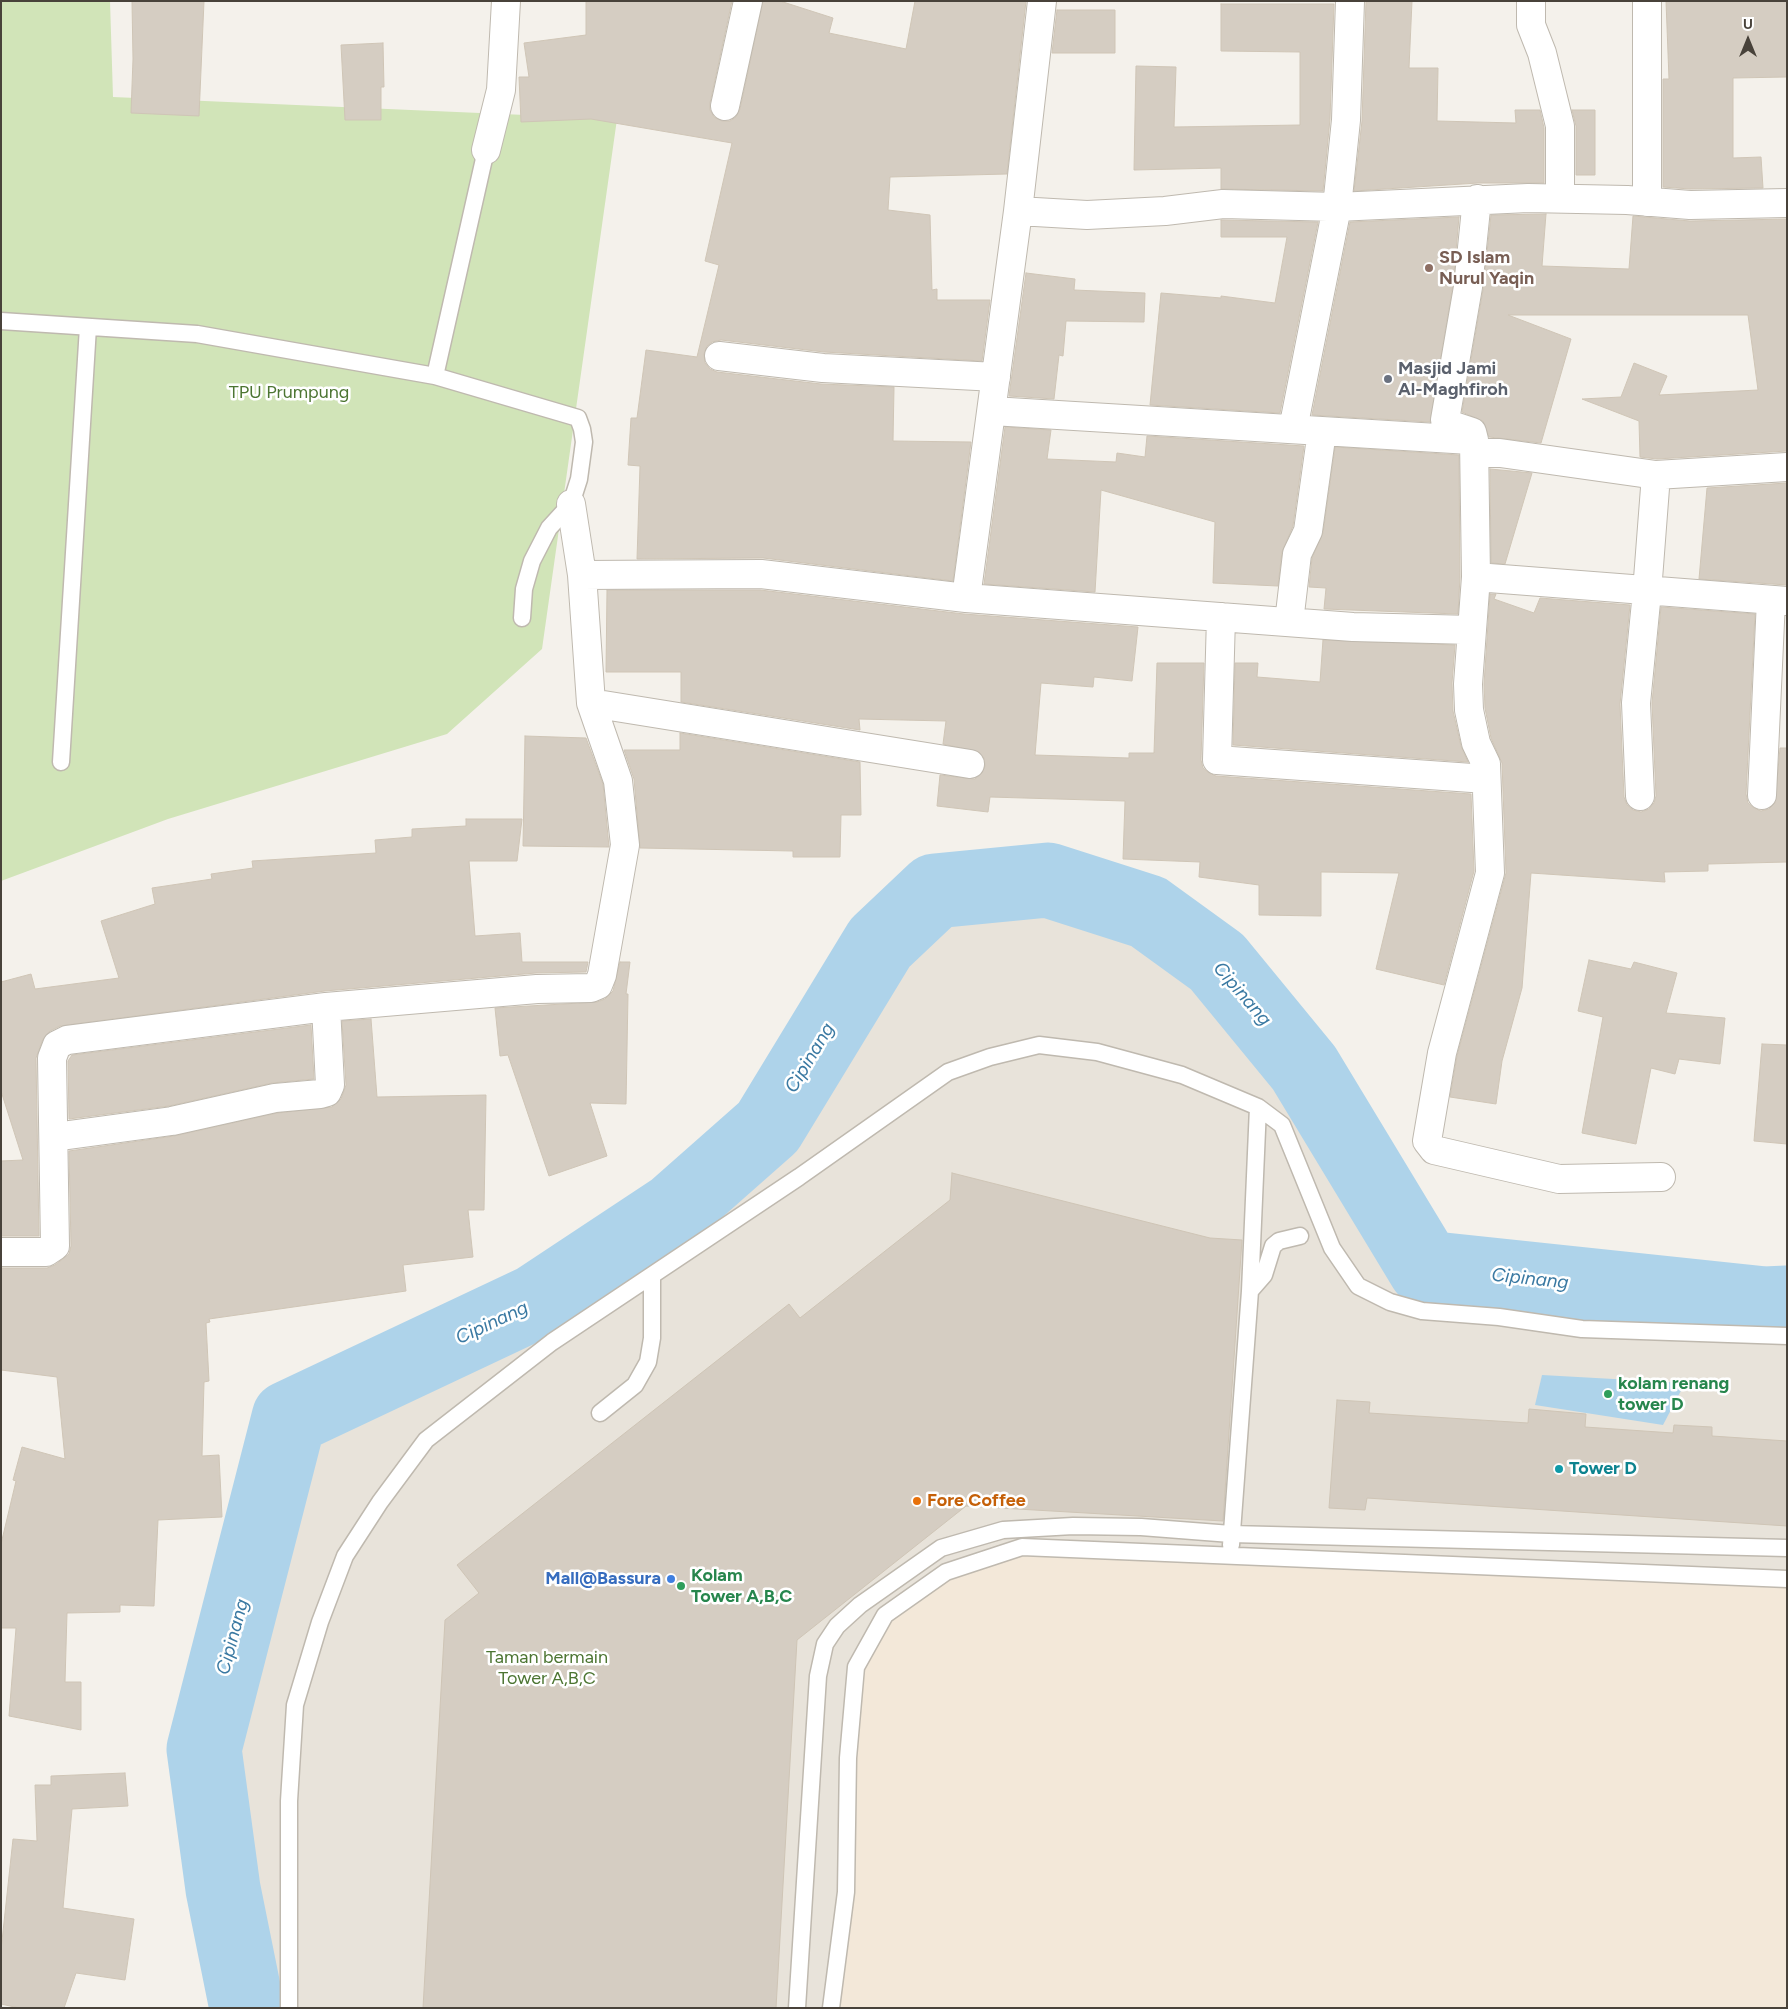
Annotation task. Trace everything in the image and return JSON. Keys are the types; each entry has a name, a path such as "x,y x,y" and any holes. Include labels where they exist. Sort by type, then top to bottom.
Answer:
{"street":[{"path":"486,150 501,90 506,1"},
{"path":"725,106 748,1"},
{"path":"966,598 1018,211 1042,1"},
{"path":"1293,429 1337,206 1346,120 1350,1"},
{"path":"1531,1 1531,26 1542,53 1560,126 1560,198"},
{"path":"1647,1 1647,202"},
{"path":"1018,211 1087,216 1165,211 1223,204 1337,206 1477,199 1560,198 1690,205 1787,203"},
{"path":"1477,199 1468,287 1446,420 1448,424 1472,432 1475,447 1476,577 1468,684 1469,710 1476,743 1486,764 1490,873 1442,1053 1428,1141 1434,1150 1444,1153 1559,1179 1661,1177"},
{"path":"719,356 823,368 996,377"},
{"path":"992,411 1322,431 1475,447 1500,453 1656,475 1787,467"},
{"path":"1289,622 1297,554 1308,531 1322,431"},
{"path":"1640,796 1636,703 1656,475"},
{"path":"1,1252 46,1252 55,1246 52,1058 57,1045 67,1040 326,1007 537,989 592,988 598,984 602,975 625,845 618,781 592,703 582,576 571,504"},
{"path":"582,576 761,574 966,598 1353,627 1472,630"},
{"path":"1476,577 1779,601 1762,794"},
{"path":"1221,617 1217,760 1486,779"},
{"path":"592,703 970,764"},
{"path":"54,1137 172,1121 276,1098 327,1092 330,1085 326,1007"}],"lane":[{"path":"434,376 486,150"},
{"path":"1,321 197,334 434,376 578,418 584,442 579,480 571,504 549,528 532,561 524,589 522,618"},
{"path":"61,762 88,327"},
{"path":"289,2008 289,1801 295,1705 320,1622 345,1556 380,1502 426,1440 552,1342 652,1276 948,1072 990,1057 1039,1045 1097,1052 1182,1075 1258,1107 1282,1125 1332,1248 1358,1286 1390,1302 1422,1311 1499,1317 1582,1329 1787,1336"},
{"path":"1230,1557 1250,1291 1258,1107"},
{"path":"1250,1291 1264,1275 1273,1246 1280,1241 1300,1236"},
{"path":"600,1413 635,1385 648,1362 652,1338 652,1276"},
{"path":"797,2008 818,1676 825,1644 837,1626 894,1579 941,1548 1003,1530 1083,1526 1141,1527 1231,1534 1787,1548"},
{"path":"831,2008 846,1892 848,1758 856,1666 885,1615 946,1572 1022,1547 1787,1579"}],"shaded area":[{"path":"1048,880 1148,912 1217,962 1304,1068 1425,1268 1669,1294 1787,1297 1787,1579 831,2008 247,2008 223,1889 204,1749 289,1418 535,1302 674,1210 768,1127 883,940 935,891"},
{"path":"1022,1547 1787,1579 1787,2008 831,2008 856,1667 885,1615 946,1572"}],"green space":[{"name":"TPU Prumpung","path":"1,1 110,1 113,97 617,119 542,649 447,734 168,819 1,881"}],"water":[{"name":"kolam renang tower D","path":"1542,1375 1685,1383 1663,1425 1535,1405"}],"building":[{"path":"132,1 204,1 199,116 131,113 133,59"},
{"path":"586,1 732,1 710,103 710,110 714,117 722,121 730,121 736,117 740,109 763,1 780,1 833,18 829,33 906,49 915,1 1026,1 1007,174 890,177 888,210 930,215 932,290 937,289 937,300 990,300 982,361 824,352 721,340 712,342 707,346 704,354 705,363 710,369 717,372 821,384 894,387 893,441 971,442 953,581 763,558 637,559 640,466 628,465 631,418 637,418 646,350 697,357 719,265 705,261 732,143 591,119 521,122 519,77 529,77 524,43 586,35"},
{"path":"1366,1 1412,1 1409,68 1438,68 1437,121 1516,123 1515,110 1540,110 1544,128 1544,183 1478,183 1354,191 1362,121"},
{"path":"1666,1 1787,1 1787,77 1733,78 1733,158 1761,157 1763,188 1690,189 1663,187 1663,79 1669,79"},
{"path":"1221,4 1334,4 1330,119 1323,191 1221,189 1221,168 1134,170 1136,66 1176,67 1174,127 1300,125 1300,52 1221,51"},
{"path":"1057,10 1115,10 1115,53 1052,53"},
{"path":"383,43 384,87 381,87 381,120 345,120 341,45"},
{"path":"1572,110 1595,110 1595,175 1576,175 1576,126"},
{"path":"1546,214 1542,266 1629,269 1633,216 1690,221 1787,219 1787,451 1657,459 1640,457 1639,421 1582,399 1621,397 1634,363 1667,376 1659,395 1758,390 1748,315 1508,315 1571,339 1541,443 1489,437 1483,421 1462,412 1483,290 1491,215"},
{"path":"1459,217 1453,285 1430,422 1312,415 1350,222"},
{"path":"1221,220 1318,222 1280,413 1150,405 1161,293 1221,298 1221,296 1275,303 1287,237 1221,237"},
{"path":"1026,273 1075,279 1074,290 1145,293 1144,322 1066,321 1063,356 1059,355 1054,399 1009,396"},
{"path":"1005,427 1051,430 1047,459 1116,462 1117,453 1145,457 1147,436 1304,446 1293,526 1282,552 1278,586 1213,583 1215,522 1101,490 1095,592 984,584"},
{"path":"1335,447 1459,455 1460,577 1458,614 1324,609 1326,588 1309,587 1312,558 1323,533"},
{"path":"1490,469 1532,473 1505,564 1491,563"},
{"path":"1787,483 1787,585 1699,579 1707,488"},
{"path":"607,590 760,590 964,614 1138,627 1132,681 1094,677 1093,687 1041,683 1035,755 1129,758 1129,753 1154,753 1157,663 1204,663 1201,760 1203,768 1209,773 1216,776 1471,794 1474,871 1444,985 1376,969 1399,873 1321,872 1321,916 1259,915 1259,885 1199,877 1200,862 1123,859 1125,801 990,797 988,812 937,806 940,775 975,779 982,773 985,766 984,758 979,752 943,744 946,721 859,719 860,730 681,702 681,672 606,672"},
{"path":"1490,594 1496,594 1494,599 1534,613 1540,598 1630,605 1620,704 1624,797 1627,805 1633,810 1641,812 1649,809 1654,803 1656,796 1652,703 1661,607 1755,614 1746,794 1748,803 1754,808 1761,811 1769,809 1775,803 1780,748 1787,748 1787,862 1708,864 1708,871 1664,872 1665,882 1531,873 1522,988 1502,1061 1496,1104 1450,1097 1457,1056 1506,873 1502,763 1491,738 1485,708 1484,684"},
{"path":"1323,640 1455,645 1452,683 1453,711 1461,746 1468,762 1233,745 1235,663 1258,663 1257,677 1320,682"},
{"path":"680,733 860,762 861,815 841,815 840,857 793,857 793,851 640,848 634,779 624,750 680,750"},
{"path":"525,736 586,738 603,784 609,847 523,846"},
{"path":"466,819 522,819 517,861 469,861 475,936 520,933 522,962 588,962 586,972 536,973 325,991 60,1026 50,1031 43,1039 36,1058 39,1236 1,1236 1,1161 23,1160 1,1091 1,982 31,974 35,989 119,978 101,921 155,904 152,888 212,879 211,874 253,868 252,861 376,853 375,840 412,837 412,829 466,826"},
{"path":"1589,960 1631,969 1634,962 1677,973 1666,1013 1725,1018 1720,1064 1679,1059 1675,1074 1651,1068 1636,1144 1582,1133 1603,1017 1578,1011"},
{"path":"620,962 630,962 626,994 628,994 626,1104 590,1103 607,1156 549,1176 508,1055 500,1056 495,1008 597,1002 605,999 613,991"},
{"path":"371,1019 377,1097 486,1095 484,1210 468,1210 473,1257 403,1265 406,1291 209,1319 210,1322 206,1323 209,1381 204,1382 202,1456 219,1455 222,1517 158,1520 154,1606 120,1605 120,1612 67,1613 65,1682 81,1682 81,1730 9,1716 16,1628 1,1628 1,1544 16,1481 13,1480 22,1447 65,1459 57,1377 1,1370 1,1268 47,1268 55,1265 69,1254 71,1246 69,1151 174,1136 277,1113 332,1107 341,1099 346,1085 342,1021"},
{"path":"311,1025 314,1079 272,1083 169,1106 69,1119 68,1061 72,1055"},
{"path":"1762,1044 1787,1045 1787,1144 1754,1141"},
{"name":"Mall@Bassura","path":"952,1173 1210,1238 1242,1240 1223,1521 966,1506 797,1640 776,2008 423,2008 445,1620 479,1593 457,1565 789,1304 800,1318 950,1200"},
{"name":"Tower D","path":"1337,1400 1370,1402 1369,1413 1528,1423 1529,1409 1586,1414 1585,1427 1673,1433 1674,1425 1712,1427 1712,1436 1787,1441 1787,1526 1367,1498 1365,1510 1329,1508"},
{"path":"125,1773 128,1806 72,1809 63,1908 134,1919 125,1980 76,1973 64,2008 19,2008 1,2004 1,1950 13,1839 37,1841 35,1785 51,1785 51,1776"}],"waterway":[{"name":"Cipinang","path":"247,2008 223,1889 204,1749 289,1418 535,1302 674,1210 768,1127 880,943 935,891 1048,880 1148,912 1217,962 1304,1068 1425,1268 1765,1304 1787,1303"}],"place":[{"name":"SD Islam Nurul Yaqin","path":"1429,268"},
{"name":"Masjid Jami Al-Maghfiroh","path":"1388,379"},
{"name":"kolam renang tower D","path":"1608,1394"},
{"name":"Tower D","path":"1559,1469"},
{"name":"Fore Coffee","path":"917,1501"},
{"name":"Mall@Bassura","path":"671,1579"},
{"name":"Kolam Tower A,B,C","path":"681,1586"}],"park label":[{"name":"Taman bermain Tower A,B,C","path":"547,1668"}]}
